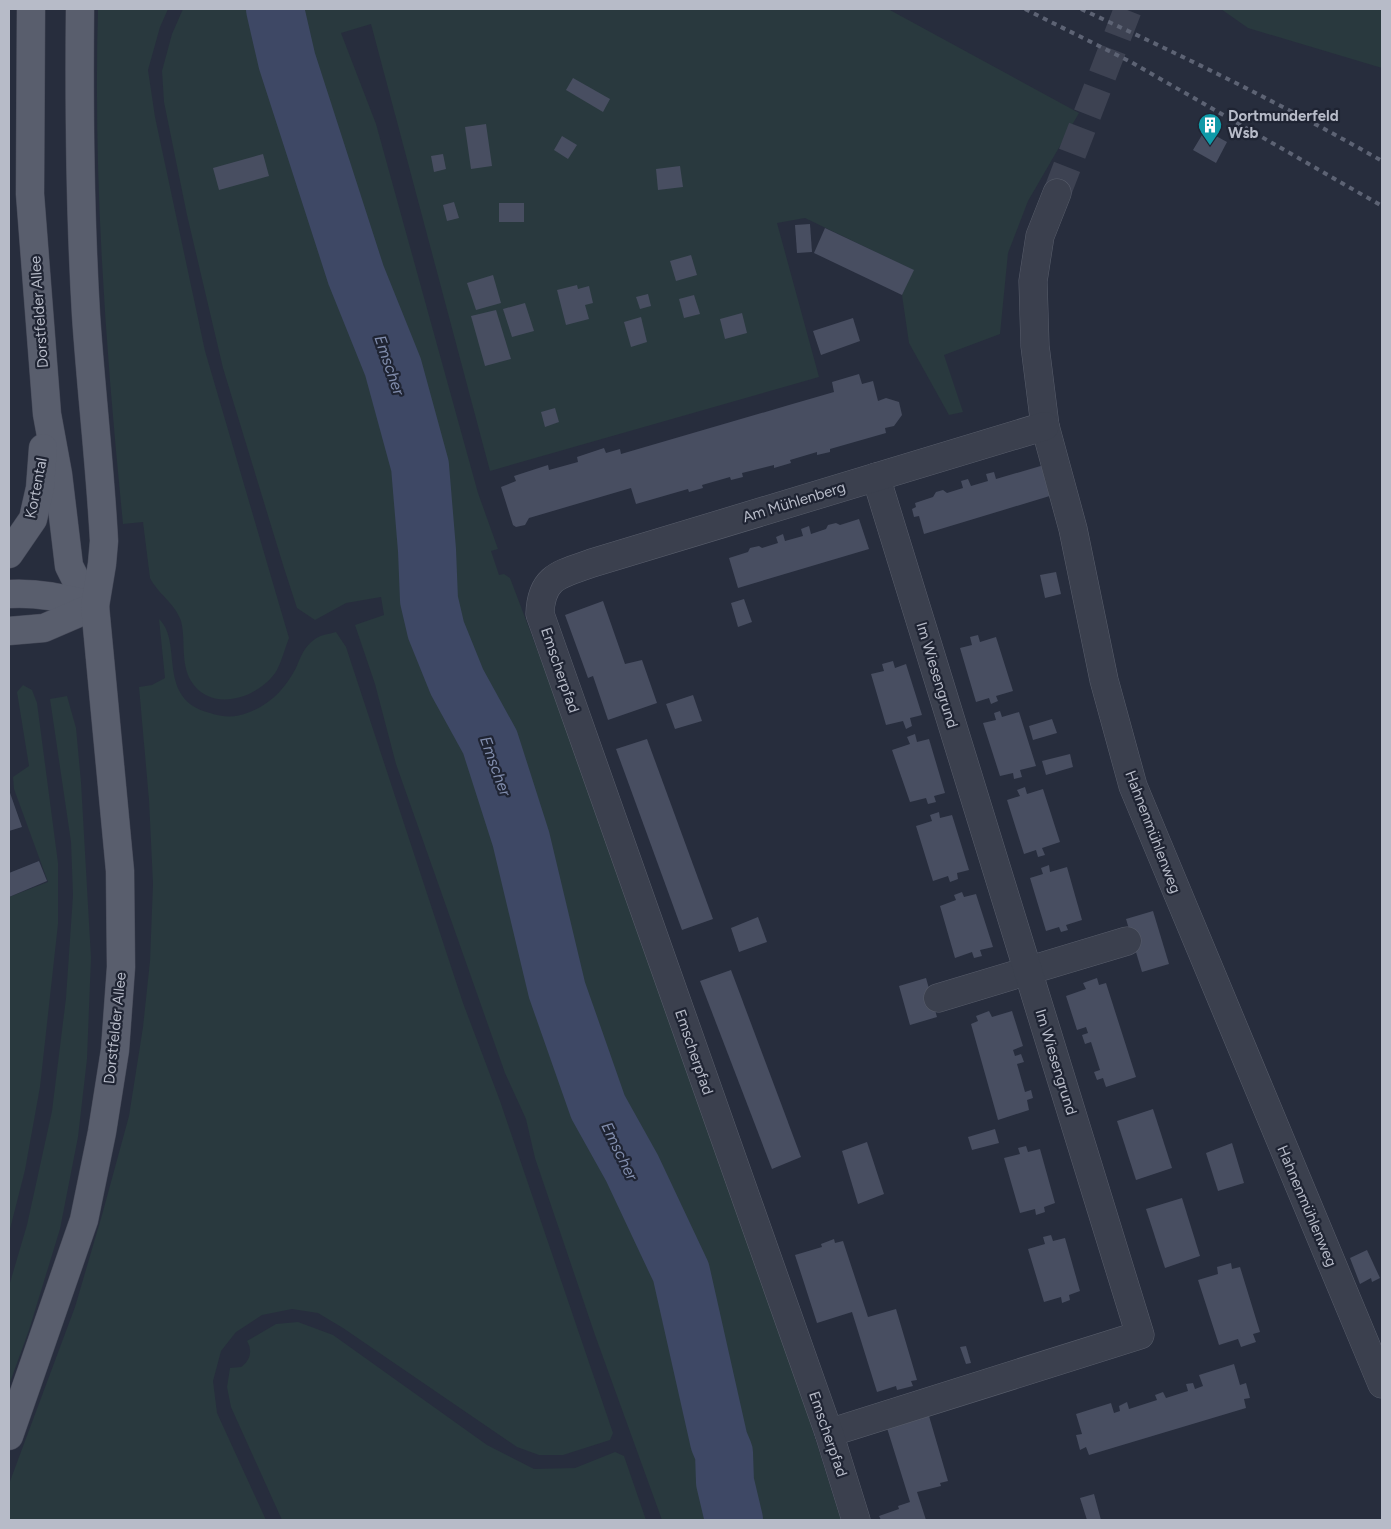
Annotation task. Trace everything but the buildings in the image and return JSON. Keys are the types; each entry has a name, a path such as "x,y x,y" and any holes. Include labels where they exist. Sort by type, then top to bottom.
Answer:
{"main road":[{"name":"Dorstfelder Allee","path":"31,9 30,194 47,414 58,474 69,566 78,584 95,606"},
{"name":"Dorstfelder Allee","path":"9,1436 84,1220 102,1132 115,1050 121,967 120,871 95,606 104,541 86,315 81,206 80,9"},
{"name":"Kortental","path":"9,554 33,519 40,488 47,414"},
{"path":"9,594 47,594 95,606"},
{"path":"9,631 44,628 95,606"}],"street":[{"name":"Hahnenmühlenweg","path":"1057,193 1040,236 1034,281 1035,346 1045,426 1072,528 1104,680 1133,786 1382,1384"},
{"name":"Am Mühlenberg","path":"547,585 558,575 592,562 1045,426"},
{"name":"Im Wiesengrund","path":"828,1433 1140,1335 876,477"},
{"name":"Emscherpfad","path":"547,585 540,596 540,614 828,1433 856,1520"},
{"path":"938,998 1128,941"}],"shaded area":[{"path":"98,9 168,9 160,27 148,70 155,117 205,351 289,638 277,670 269,680 248,694 235,698 210,697 200,691 191,681 184,659 181,621 175,609 150,578 143,522 123,524 111,396 102,267 97,138"},
{"path":"183,9 888,9 1079,113 1028,201 1008,253 1000,334 944,355 963,412 949,415 909,343 902,295 913,270 805,218 777,223 819,377 490,471 371,24 341,33 376,124 478,493 498,549 491,551 499,575 504,574 510,578 551,686 797,1381 841,1520 662,1520 595,1335 535,1158 526,1119 505,1073 396,764 375,684 355,625 384,615 381,597 346,603 315,620 297,608 284,568 223,368 187,215 164,102 162,71 172,34"},
{"path":"1221,9 1382,9 1382,68 1248,28"},
{"path":"159,619 166,629 170,642 173,670 182,696 193,706 219,715 242,715 270,701 287,683 305,649 317,638 336,632 346,647 463,1003 500,1101 613,1433 610,1440 563,1455 539,1455 517,1447 343,1328 318,1313 292,1309 262,1315 236,1332 221,1351 213,1381 217,1413 266,1520 9,1520 9,1484 75,1307 129,1116 143,1027 150,961 153,884 149,800 139,687 152,685 165,678"},
{"path":"23,685 32,690 37,703 58,863 58,924 40,1087 25,1170 9,1233 9,897 48,882 14,789 13,777 29,766 17,692"},
{"path":"67,696 76,728 81,782 91,958 87,1059 78,1137 60,1229 29,1330 9,1385 9,1286 27,1225 52,1111 66,998 73,895 71,842 50,699"},
{"path":"298,1322 333,1335 487,1445 534,1469 575,1468 615,1452 624,1456 646,1520 282,1520 231,1407 227,1387 230,1368 241,1367 248,1359 250,1348 247,1341 276,1324"}],"waterway":[{"name":"Emscher","path":"275,9 287,61 356,275 393,367 420,466 429,600 436,630 457,682 490,742 521,839 557,990 598,1107 632,1168 681,1272 719,1441 724,1453 725,1482 734,1520"}],"tunnel":[{"path":"1057,193 1128,9"}],"railway":[{"path":"1025,9 1131,62 1382,206"},
{"path":"1081,9 1233,82 1308,120 1382,161"}],"place":[{"name":"Dortmunderfeld Wsb","path":"1210,146"}]}
